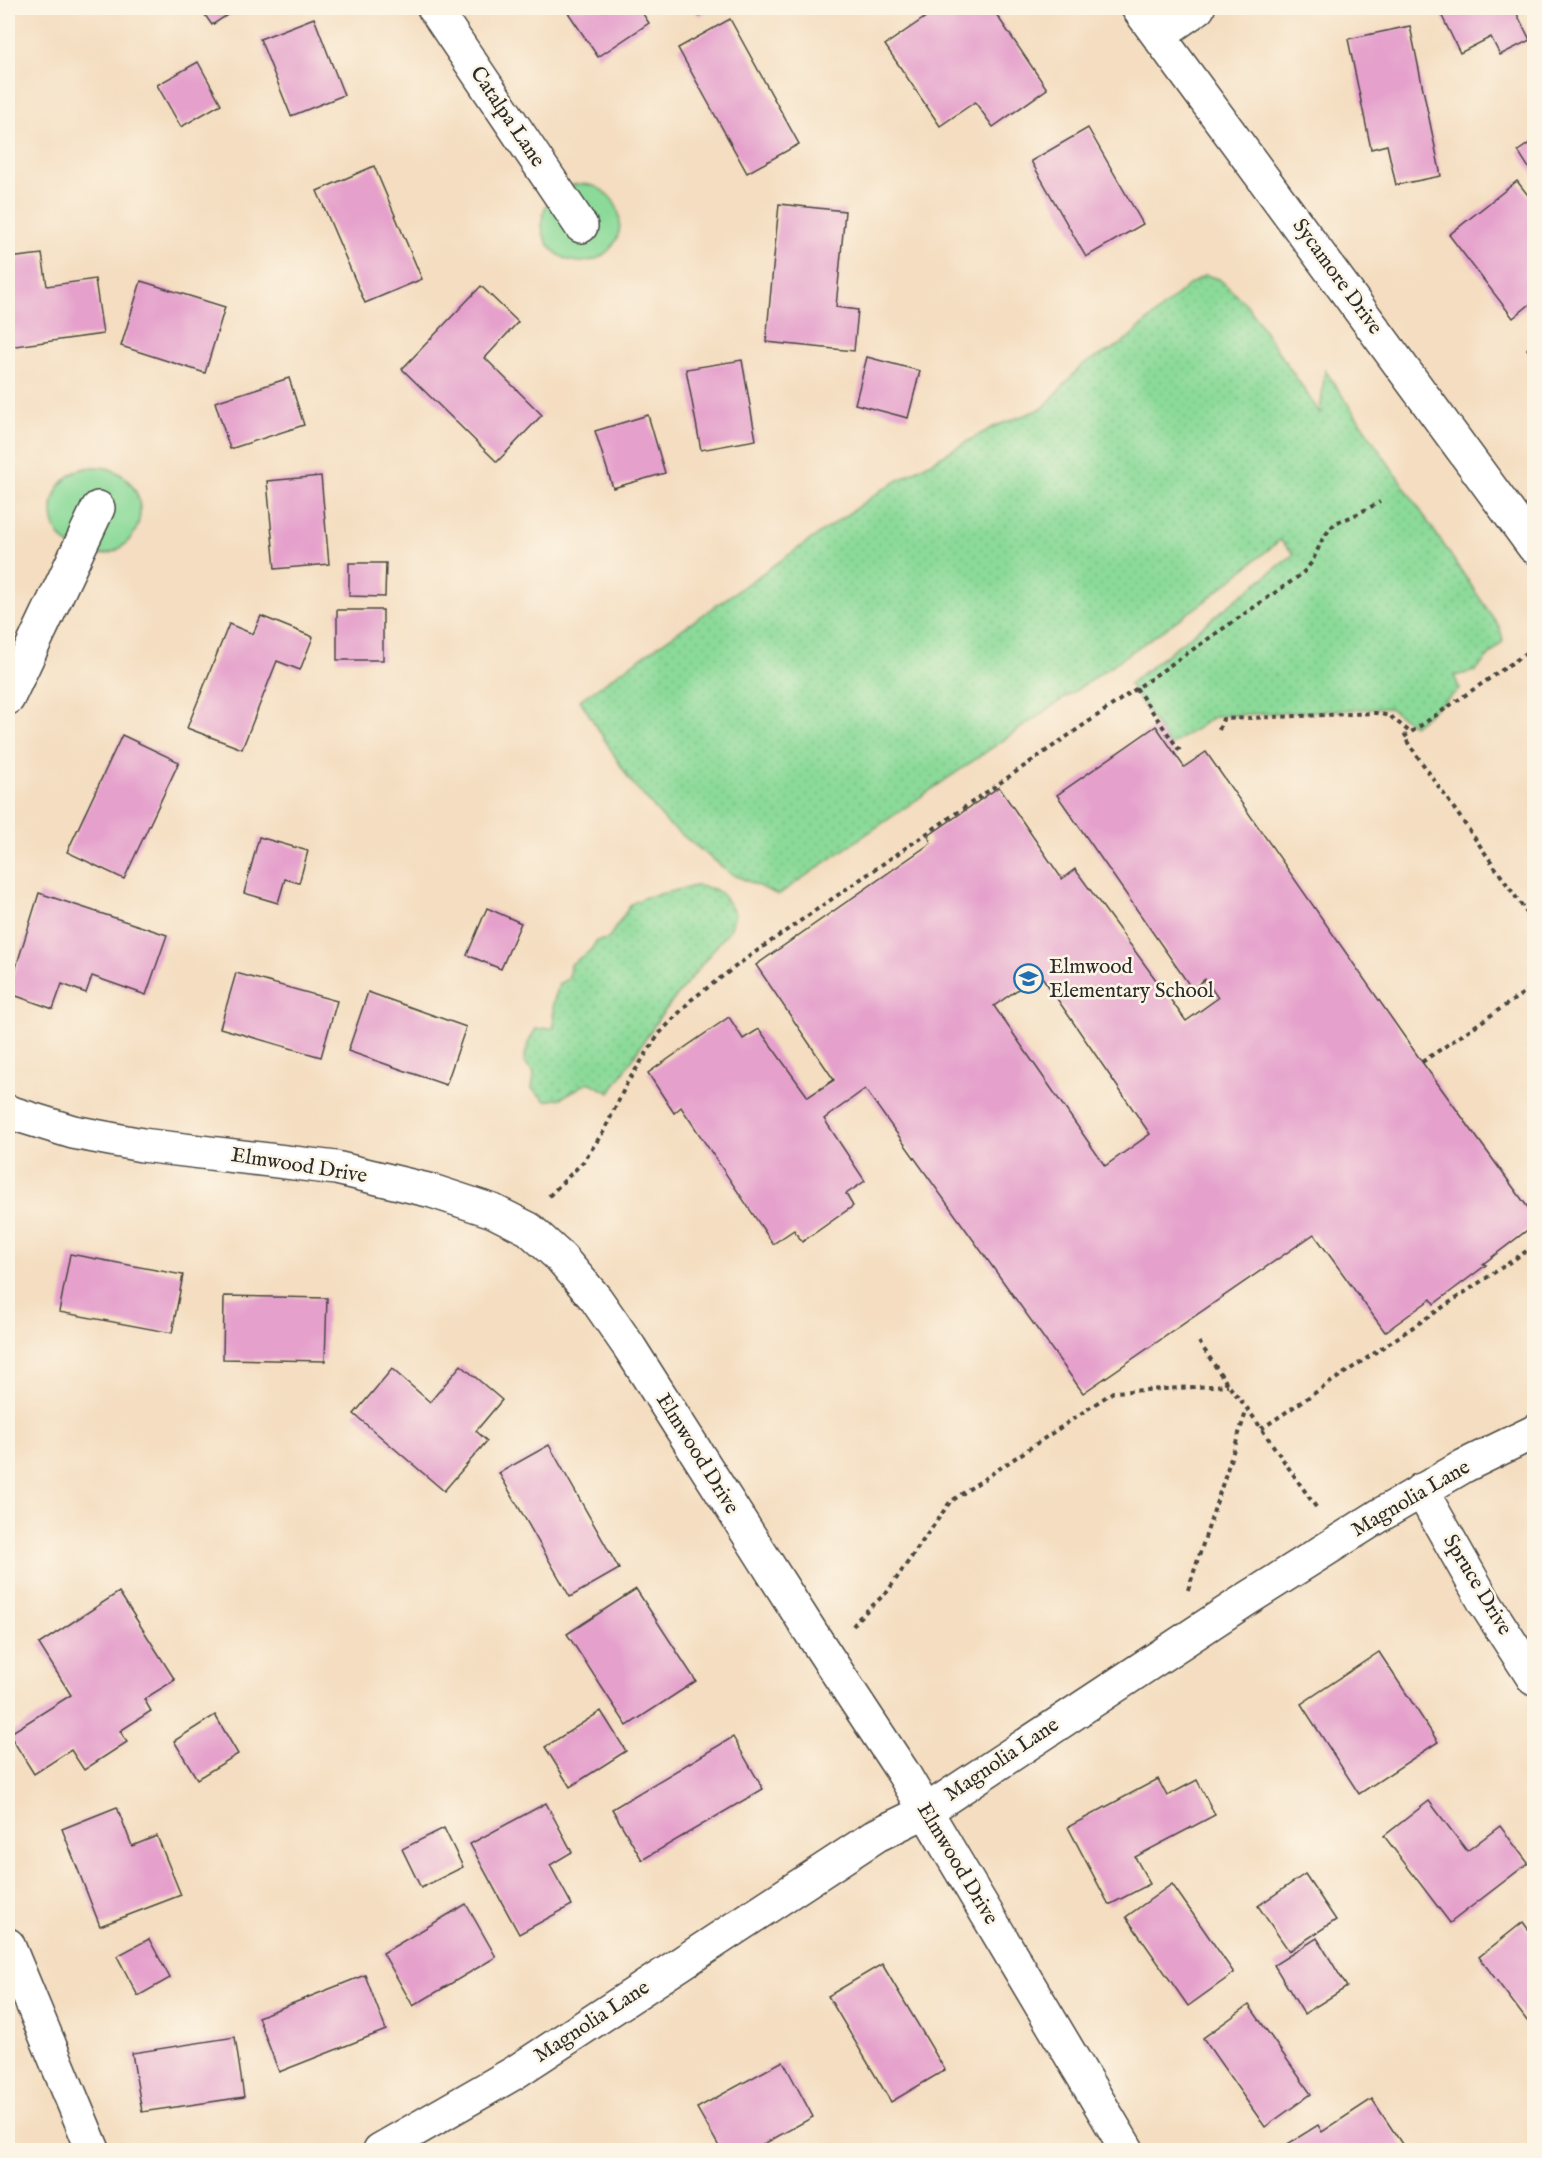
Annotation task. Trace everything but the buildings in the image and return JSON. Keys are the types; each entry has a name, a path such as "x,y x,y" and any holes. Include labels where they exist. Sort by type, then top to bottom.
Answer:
{"street":[{"name":"Catalpa Lane","path":"434,8 581,225"},
{"name":"Sycamore Drive","path":"1138,8 1534,547"},
{"path":"1159,35 1198,8"},
{"path":"8,698 98,508"},
{"name":"Elmwood Drive","path":"8,1112 73,1132 142,1145 336,1168 432,1191 493,1211 530,1229 561,1258 596,1299 630,1348 926,1811 1127,2151"},
{"name":"Magnolia Lane","path":"380,2151 412,2143 514,2073 877,1835 926,1811 1244,1601 1421,1490 1534,1432"},
{"name":"Spruce Drive","path":"1421,1490 1485,1603 1534,1679"},
{"path":"8,1945 93,2151"}],"path":[{"path":"544,1201 583,1162 604,1131 627,1083 659,1034 690,1000 751,955 1302,574 1312,562 1323,538 1335,523 1380,502"},
{"path":"1534,648 1404,737 1534,923"},
{"path":"1136,688 1182,754"},
{"path":"1218,730 1223,719 1376,714 1390,716 1411,733"},
{"path":"1422,1062 1534,986"},
{"path":"1261,1430 1534,1246"},
{"path":"1199,1342 1228,1386 1247,1408 1320,1512"},
{"path":"849,1632 859,1618 887,1592 950,1502 1113,1392 1228,1386"},
{"path":"1185,1599 1247,1408"}],"green space":[{"path":"581,184 596,187 613,201 620,223 617,238 603,255 581,262 566,259 549,245 542,223 545,208 559,191"},
{"path":"1205,275 1219,279 1247,305 1320,413 1325,370 1500,628 1503,641 1475,671 1454,676 1460,689 1414,725 1389,708 1215,716 1170,746 1129,684 1294,554 1280,540 1204,602 778,895 730,873 667,823 629,779 580,700 885,488 993,427 1043,408 1082,365 1120,345 1189,285"},
{"path":"96,467 113,471 127,480 136,494 140,511 136,528 127,542 113,551 96,555 79,551 65,542 56,528 52,511 56,494 65,480 79,471"},
{"path":"695,886 720,892 735,914 731,928 659,1018 610,1093 589,1082 561,1098 546,1101 532,1089 534,1072 524,1062 528,1043 536,1029 554,1028 553,1004 559,984 569,978 570,965 591,950 596,941 608,939 631,904 643,898"}],"place":[{"name":"Elmwood Elementary School","path":"1028,979"}]}
